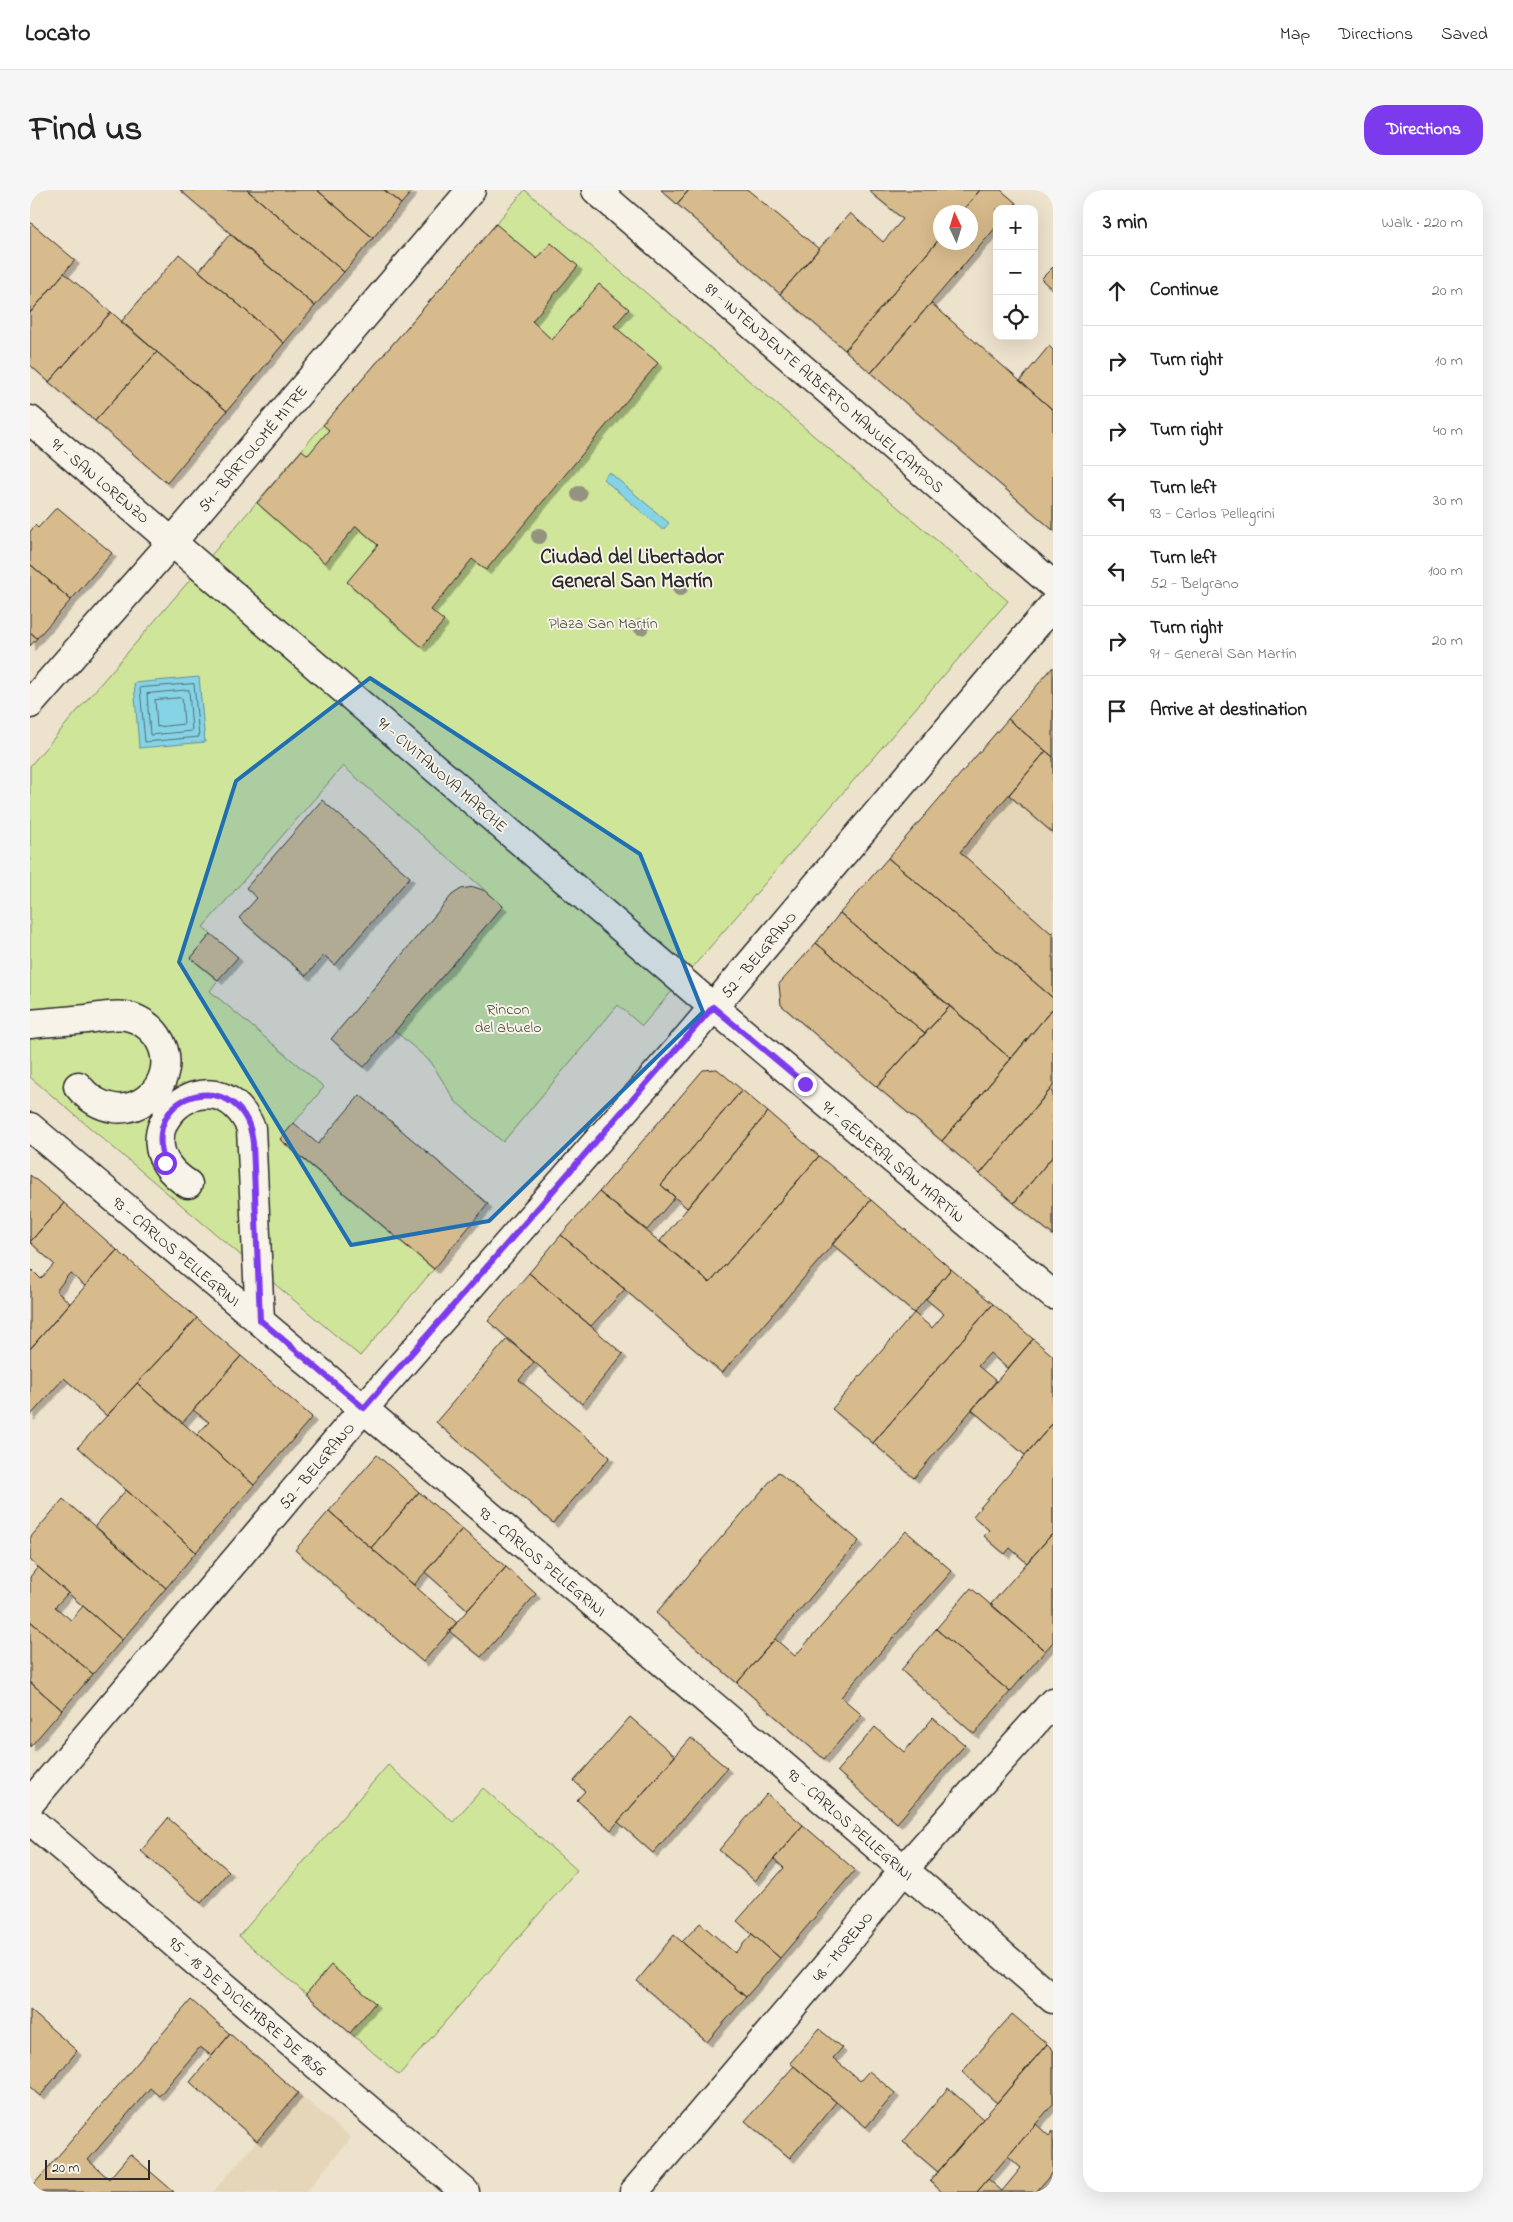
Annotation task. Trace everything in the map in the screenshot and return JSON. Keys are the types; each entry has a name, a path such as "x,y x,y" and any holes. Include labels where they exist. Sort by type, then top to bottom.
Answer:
{"street":[{"name":"54 - BARTOLOMÉ MITRE","path":"30,704 173,541 471,190"},
{"name":"89 - INTENDENTE ALBERTO MANUEL CAMPOS","path":"596,190 1053,584"},
{"name":"91 - SAN LORENZO","path":"30,420 173,541"},
{"name":"91 - CIVITANOVA MARCHE","path":"173,541 713,1007"},
{"name":"52 - BELGRANO","path":"30,1802 364,1408 713,1007 1053,605"},
{"name":"91 - GENERAL SAN MARTÍN","path":"713,1007 1053,1295"},
{"path":"30,1024 125,1016 140,1021 153,1030 162,1044 166,1059 164,1075 157,1089 146,1100 131,1107 115,1109 94,1102 78,1086"},
{"path":"188,1184 175,1176 165,1163 160,1148 160,1132 165,1117 176,1105 189,1097 205,1094 221,1096 235,1104 245,1114 251,1128 260,1320"},
{"name":"93 - CARLOS PELLEGRINI","path":"30,1127 364,1408 1053,1998"},
{"name":"48 - MORENO","path":"634,2192 846,1943 904,1869 1053,1702"},
{"name":"95 - 18 DE DICIEMBRE DE 1856","path":"30,1820 465,2192"}],"highlighted area":[{"path":"370,678 640,854 703,1012 489,1221 351,1245 179,962 236,781"}],"shaded area":[{"path":"1008,719 1053,757 1053,998 888,858"},
{"path":"298,2093 351,2138 306,2192 213,2192"}],"green space":[{"name":"Plaza San Martín","path":"525,190 1008,601 642,1026 618,1005 503,1142 455,1101 431,1062 395,1031 503,906 343,766 203,927 211,934 191,958 218,980 210,991 324,1087 280,1140 434,1269 360,1356 30,1077 30,766"},
{"path":"388,1765 453,1822 483,1788 577,1870 399,2075 239,1936"}],"water":[{"path":"609,472 669,523 663,530 603,479"},
{"path":"199,677 205,742 139,748 134,683"}],"building":[{"path":"180,190 247,190 344,272 315,306"},
{"path":"247,190 317,190 373,238 344,272"},
{"path":"317,190 384,190 401,204 373,238"},
{"path":"384,190 413,190 401,204"},
{"path":"661,190 689,190 677,204"},
{"path":"689,190 748,190 819,249 780,294 677,204"},
{"path":"980,190 967,205 933,205 933,246 845,350 780,294 850,213 883,242 903,219 869,191"},
{"path":"980,190 1001,190 1016,203 1015,205 993,205 993,231 978,248 978,205 967,205"},
{"path":"30,222 75,260 30,313"},
{"path":"496,224 537,259 551,243 578,266 532,321 552,340 599,284 629,309 614,326 658,363 486,570 472,559 431,610 444,621 422,647 347,582 378,545 356,526 325,563 257,503 302,450 308,455 329,430 323,425"},
{"path":"230,234 315,306 284,343 199,271"},
{"path":"933,246 933,250 976,250 871,373 845,350"},
{"path":"179,254 284,343 227,411 121,322"},
{"path":"1053,267 1053,290 1041,279"},
{"path":"64,273 111,312 49,382 30,365 30,313"},
{"path":"931,303 1053,410 1053,530 871,373"},
{"path":"111,312 157,352 95,421 49,382"},
{"path":"1049,346 1053,350 1053,410 1020,381"},
{"path":"157,352 227,411 167,483 95,421"},
{"path":"57,507 112,553 71,600 30,564 30,532 35,525 38,528"},
{"path":"30,564 71,600 37,638 30,632"},
{"path":"30,632 37,638 30,646"},
{"path":"1053,667 1053,757 1008,719"},
{"path":"1008,719 1046,751 960,852 1051,933 1053,931 1053,998 888,858"},
{"path":"1046,751 1053,757 1053,833 1009,795"},
{"path":"322,800 410,877 335,965 324,955 306,976 239,918 257,898 246,888"},
{"path":"888,858 1053,998 1053,1008 1011,1059 840,913"},
{"path":"474,887 486,891 503,906 364,1067 331,1039 452,895 461,889"},
{"path":"840,913 950,1006 925,1033 816,943"},
{"path":"211,934 238,957 218,980 191,958"},
{"path":"816,943 925,1033 877,1087 781,1005 779,984"},
{"path":"950,1006 1011,1059 942,1141 877,1087"},
{"path":"1053,1008 1053,1086 980,1174 942,1141"},
{"path":"717,1069 742,1090 661,1185 675,1197 647,1230 599,1192 703,1070"},
{"path":"742,1090 768,1112 687,1208 661,1185"},
{"path":"1050,1090 1053,1093 1053,1156 1014,1203 980,1174"},
{"path":"360,1095 488,1204 434,1269 280,1139 294,1123 318,1144"},
{"path":"768,1112 819,1156 710,1283 660,1241"},
{"path":"819,1156 871,1200 722,1373 561,1235 599,1192 710,1283"},
{"path":"1053,1156 1053,1235 1014,1203"},
{"path":"30,1175 64,1203 30,1242"},
{"path":"871,1200 951,1269 914,1313 832,1244"},
{"path":"64,1203 117,1250 85,1286 70,1273 56,1291 70,1303 30,1349 30,1268 41,1279 54,1264 30,1242"},
{"path":"561,1235 625,1289 591,1326 529,1273"},
{"path":"117,1250 197,1318 107,1416 64,1378 30,1416 30,1349"},
{"path":"951,1269 993,1304 873,1443 832,1409 914,1313 932,1328 944,1314 926,1299"},
{"path":"529,1273 623,1354 582,1404 488,1321"},
{"path":"993,1304 1033,1339 1008,1369 990,1353 978,1366 996,1381 914,1478 873,1443"},
{"path":"197,1318 241,1356 182,1423 137,1383"},
{"path":"507,1339 534,1362 519,1380 610,1457 553,1523 436,1422"},
{"path":"1033,1339 1053,1356 1053,1423 1025,1455 972,1410"},
{"path":"241,1356 312,1417 254,1485 197,1435 209,1422 193,1410"},
{"path":"137,1383 254,1485 196,1552 78,1447"},
{"path":"1053,1423 1053,1533 1027,1563 1010,1548 1005,1554 994,1545 984,1536 989,1530 973,1516"},
{"path":"377,1455 419,1492 371,1548 329,1511"},
{"path":"778,1472 859,1541 737,1683 656,1613"},
{"path":"126,1490 196,1552 166,1588 95,1526"},
{"path":"419,1492 462,1529 414,1585 371,1548"},
{"path":"63,1499 166,1588 122,1640 30,1560 30,1538"},
{"path":"329,1511 457,1623 423,1662 295,1550"},
{"path":"462,1529 506,1567 468,1610 425,1572"},
{"path":"906,1531 952,1571 841,1697 862,1715 824,1759 737,1683 775,1639 795,1656"},
{"path":"1053,1533 1053,1642 1045,1651 991,1604"},
{"path":"38,1567 68,1593 55,1607 71,1620 83,1606 122,1640 93,1674 30,1621 30,1577"},
{"path":"506,1567 536,1594 481,1657 449,1631"},
{"path":"971,1588 1045,1651 1010,1692 936,1629"},
{"path":"30,1621 93,1674 62,1710 30,1682"},
{"path":"936,1629 1010,1692 974,1734 901,1670"},
{"path":"30,1682 62,1710 30,1747"},
{"path":"630,1717 675,1756 611,1830 577,1800 585,1791 574,1781"},
{"path":"933,1718 965,1745 897,1823 837,1771 875,1727 904,1752"},
{"path":"691,1738 727,1768 653,1853 618,1822"},
{"path":"767,1794 803,1825 755,1881 719,1850"},
{"path":"168,1818 229,1871 201,1903 141,1851"},
{"path":"803,1825 855,1870 780,1958 737,1921 784,1868 774,1859"},
{"path":"700,1923 735,1953 752,1934 780,1958 746,1997 682,1942"},
{"path":"674,1935 746,1997 707,2042 637,1981"},
{"path":"331,1965 375,2003 350,2033 306,1994"},
{"path":"191,2000 230,2034 212,2056 200,2047 159,2096 150,2088 88,2160 109,2179 130,2154 174,2192 30,2192 30,2189"},
{"path":"30,2010 77,2051 40,2096 30,2087"},
{"path":"1012,2014 1047,2044 997,2103 962,2072"},
{"path":"819,2029 842,2048 833,2058 860,2081 869,2071 895,2093 866,2127 790,2063"},
{"path":"230,2034 298,2093 257,2141 190,2082"},
{"path":"1047,2044 1053,2050 1053,2104 977,2192 942,2192 930,2181"},
{"path":"794,2066 836,2102 790,2158 745,2121"},
{"path":"948,2088 983,2119 938,2172 903,2142"},
{"path":"1036,2124 1049,2136 1053,2131 1053,2172 1036,2192 977,2192 988,2179 1002,2191 1021,2168 1008,2156"}],"district":[{"name":"Ciudad del Libertador General San Martín","path":"632,568"}],"route":[{"path":"165,1163 160,1148 160,1132 165,1117 176,1105 189,1097 205,1094 221,1096 235,1104 245,1114 251,1128 253,1143 260,1320 364,1408 713,1007 805,1084"}],"park label":[{"name":"Rincon del abuelo","path":"508,1017"}]}
